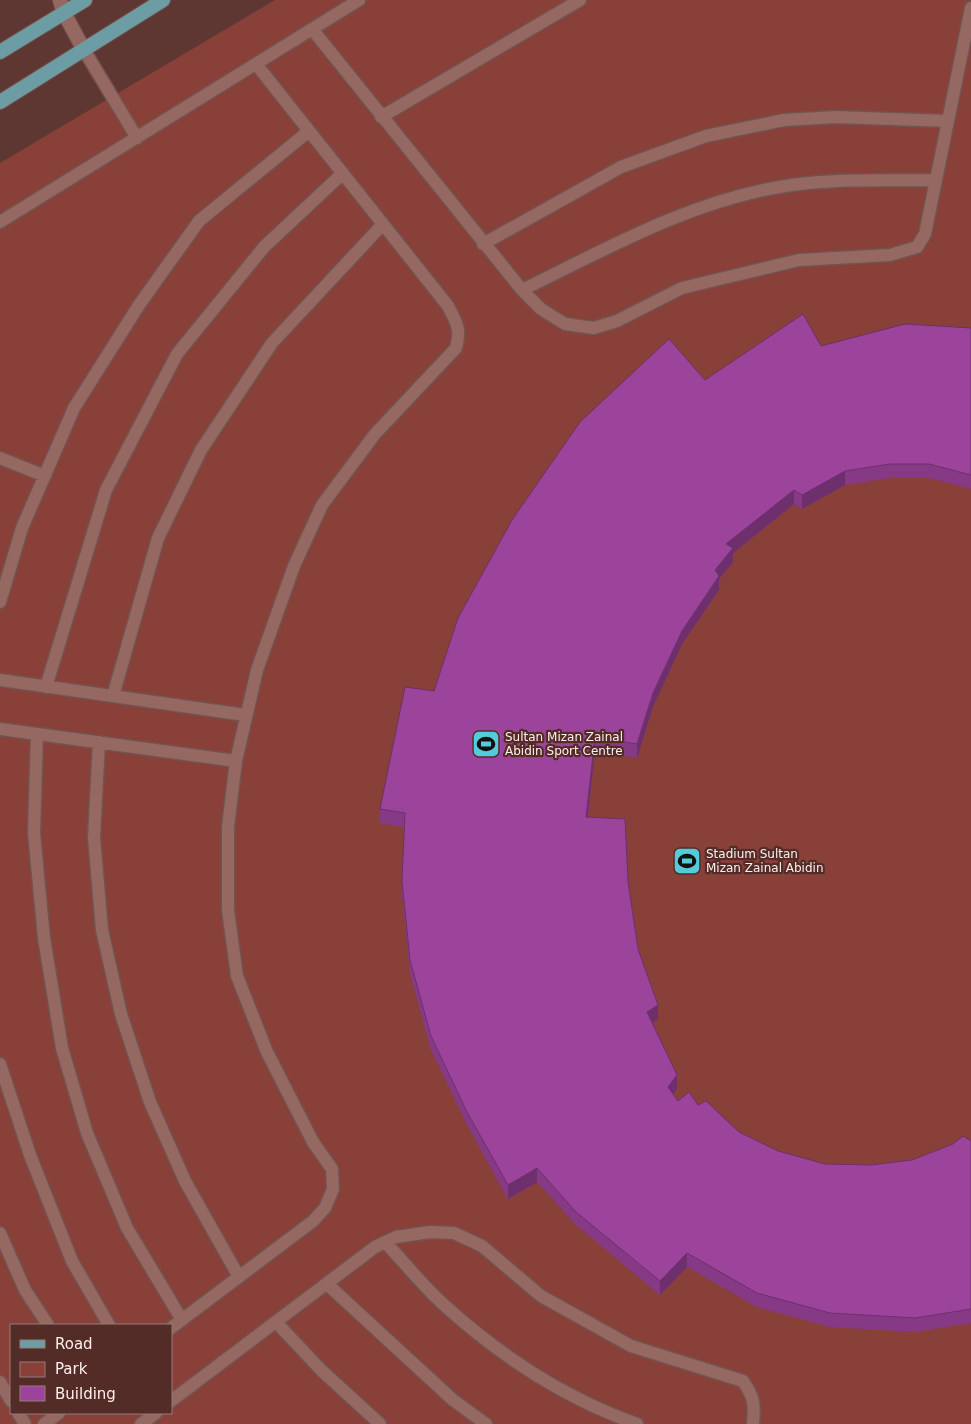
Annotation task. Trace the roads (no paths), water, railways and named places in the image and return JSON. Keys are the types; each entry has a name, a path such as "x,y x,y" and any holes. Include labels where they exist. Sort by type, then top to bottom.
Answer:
{"main road":[{"path":"0,52 62,7 85,0"},
{"path":"0,102 163,0"}],"street":[{"path":"62,7 84,50"}],"lane":[{"path":"0,222 359,0"},
{"path":"381,117 580,0"},
{"path":"312,30 522,290 541,309 565,324 594,328 617,321 682,288 799,260 890,254 917,247 925,234 971,8"},
{"path":"84,50 137,138"},
{"path":"172,1327 313,1221 325,1208 333,1189 332,1169 312,1142 267,1052 236,976 228,910 228,827 236,761 257,670 294,566 322,505 375,434 456,348 460,334 456,320 448,306 256,64"},
{"path":"483,244 621,167 706,136 784,120 836,117 948,121"},
{"path":"0,602 22,528 74,408 139,304 199,222 309,131"},
{"path":"46,687 106,490 177,354 264,247 343,174"},
{"path":"522,290 646,230 722,200 792,185 838,181 936,180"},
{"path":"113,696 158,538 201,450 272,343 383,224"},
{"path":"0,458 45,476"},
{"path":"0,680 245,716"},
{"path":"0,729 236,761"},
{"path":"37,734 34,833 44,938 62,1048 87,1132 127,1228 182,1320"},
{"path":"99,742 94,846 102,930 121,1014 150,1102 182,1173 239,1277"},
{"path":"0,1064 30,1155 72,1261 108,1324"},
{"path":"0,1233 25,1290 47,1324"},
{"path":"172,1400 375,1247 396,1237 421,1233 454,1233 482,1246 541,1296 631,1346 743,1381 752,1393 755,1408 753,1424"},
{"path":"385,1242 442,1303 495,1348 551,1385 618,1418 637,1424"},
{"path":"327,1284 453,1400 486,1424"},
{"path":"276,1322 321,1370 380,1424"},
{"path":"0,1382 10,1399"},
{"path":"44,1424 58,1414"},
{"path":"141,1424 155,1414"}],"place":[{"name":"Sultan Mizan Zainal Abidin Sport Centre","path":"486,744"},
{"name":"Stadium Sultan Mizan Zainal Abidin","path":"687,861"}]}
